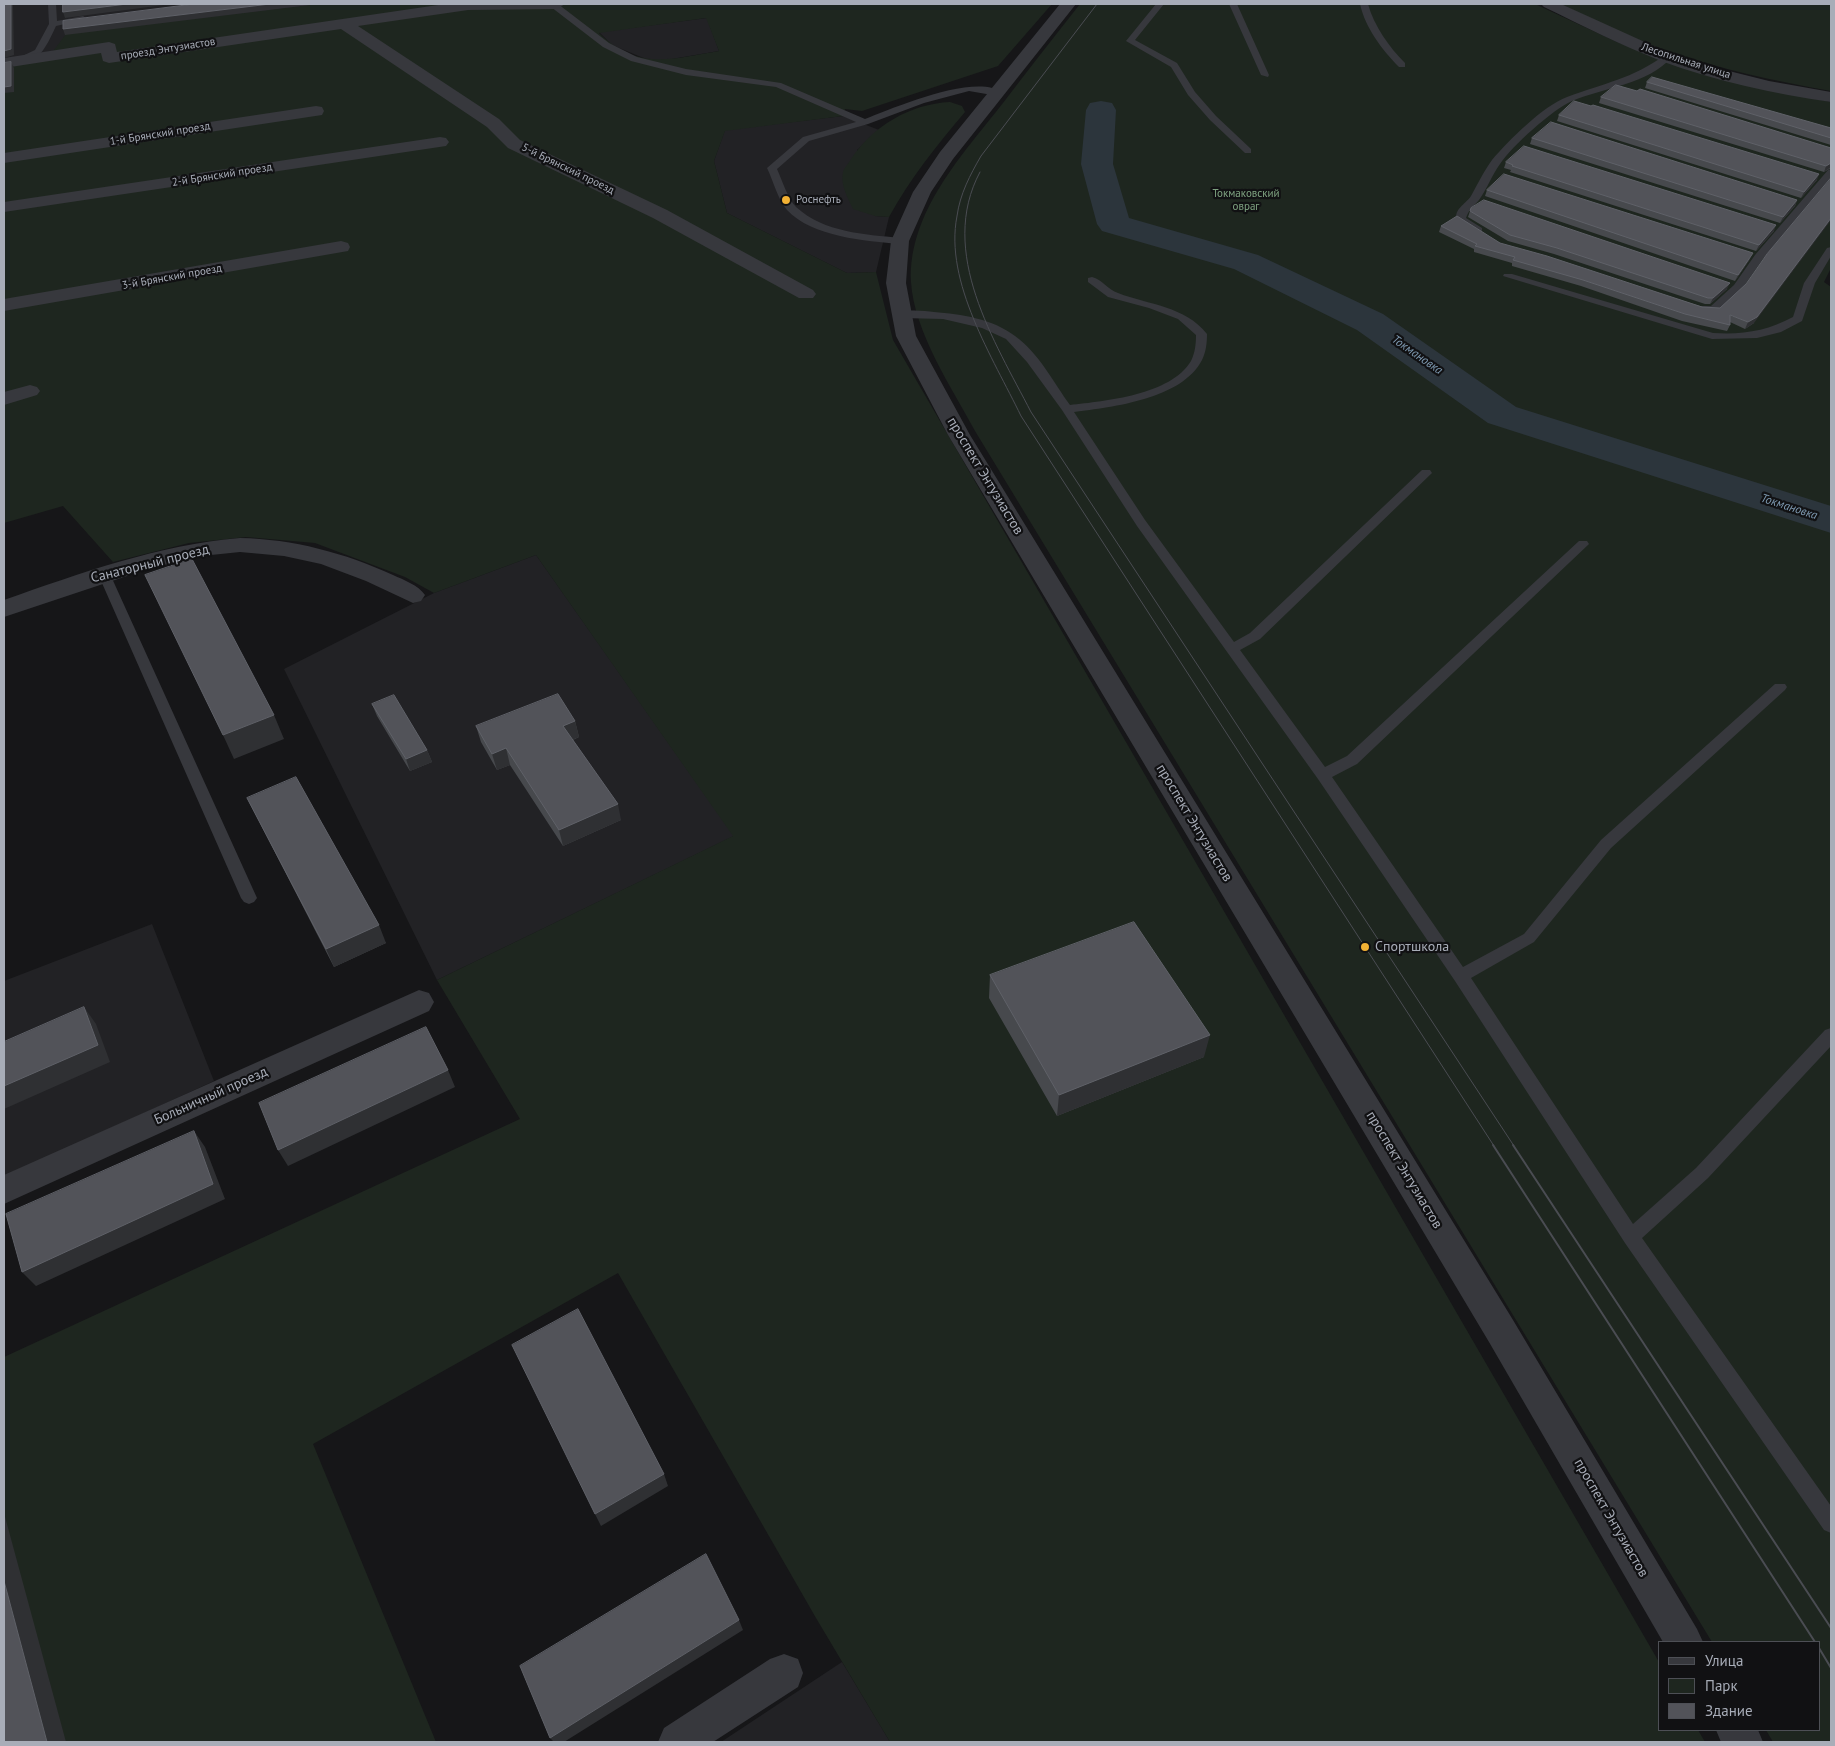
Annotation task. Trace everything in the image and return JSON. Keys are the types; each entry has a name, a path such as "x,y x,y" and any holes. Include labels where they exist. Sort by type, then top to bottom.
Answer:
{"street":[{"path":"343,23 468,5 556,4"},
{"name":"проспект Энтузиастов","path":"1068,4 946,156 922,192 900,240 896,283 906,336 960,435 1501,1331 1683,1641"},
{"name":"Лесопильная улица","path":"1548,4 1668,58 1739,79 1831,98"},
{"name":"проезд Энтузиастов","path":"11,62 109,47 109,58 343,23"},
{"name":"5-й Брянский проезд","path":"343,23 493,124 514,144 660,214 806,294"},
{"name":"1-й Брянский проезд","path":"4,158 316,111"},
{"name":"2-й Брянский проезд","path":"4,208 440,142"},
{"name":"3-й Брянский проезд","path":"4,305 341,246"},
{"path":"4,398 30,391"},
{"name":"Санаторный проезд","path":"4,610 104,574 193,550 241,545 282,548 318,556 394,584 413,596"},
{"name":"Больничный проезд","path":"4,1190 419,1002"},
{"path":"678,1742 784,1673"},
{"path":"1737,1731 1743,1742"}],"lane":[{"path":"11,62 39,52 53,24 52,4"},
{"path":"556,4 606,45 634,58 686,72 778,85 865,122"},
{"path":"1160,4 1130,41 1174,65 1191,93 1213,118 1248,151"},
{"path":"1233,4 1265,75"},
{"path":"1364,4 1367,18 1392,55 1402,65"},
{"path":"53,24 90,18"},
{"path":"1486,235 1462,219 1464,208 1480,200 1476,191 1497,173 1495,163 1544,122 1547,111 1569,99 1619,84 1650,70 1668,58"},
{"path":"1619,84 1637,90"},
{"path":"900,240 859,237 822,228 791,208 772,168 806,139 865,122 921,101 969,88 998,93"},
{"path":"1569,99 1588,105"},
{"path":"1686,303 1704,310 1713,310 1734,286 1755,256 1825,175"},
{"path":"1508,276 1712,336 1735,338 1776,332 1798,320 1806,288 1818,265 1831,250"},
{"path":"1067,409 1110,403 1169,385 1192,369 1201,350 1202,334 1182,317 1153,306 1112,295 1092,280"},
{"path":"902,315 926,313 967,321 1012,337 1067,409 1141,523 1323,775 1461,976 1631,1237 1831,1523"},
{"path":"1232,649 1255,636 1426,473"},
{"path":"1323,775 1352,760 1583,544"},
{"path":"104,574 249,898"},
{"path":"1461,976 1529,938 1606,844 1780,687"},
{"path":"1631,1237 1702,1173 1831,1035"}],"shaded area":[{"path":"4,4 318,4 51,54 4,60"},
{"path":"707,18 719,51 660,61 646,59 612,45 599,32"},
{"name":"Роснефть","path":"843,116 879,130 857,150 875,216 889,217 876,272 847,273 727,213 714,161 725,130"},
{"path":"536,555 734,836 437,980 284,669 434,593"},
{"path":"152,924 214,1081 4,1177 4,981"},
{"path":"842,1662 890,1742 721,1742"}],"green space":[{"path":"318,4 1052,4 998,66 862,111 845,109 843,116 725,131 714,161 727,213 847,273 876,272 893,340 1658,1660 1658,1731 1699,1731 1705,1742 890,1742 816,1618 618,1273 313,1444 436,1742 4,1742 4,1357 520,1119 437,980 733,836 536,555 434,593 405,577 315,543 246,537 189,543 113,562 63,506 4,523 4,68 51,54 66,34","holes":["706,18 719,51 670,59 641,58 613,45 599,33"]},
{"name":"Токмаковский овраг","path":"1080,4 1535,4 1619,43 1789,94 1831,102 1831,268 1824,282 1831,287 1831,1742 1773,1742 1767,1731 1820,1731 1820,1641 1711,1641 975,431 945,378 919,320 911,282 912,256 918,232 928,208 941,185"},
{"path":"1560,4 1831,4 1831,91 1747,74 1685,57 1638,40"},
{"path":"950,102 962,106 965,112 924,163 889,217 875,216 853,209 845,191 842,177 844,169 860,147 881,127 907,112 921,107"}],"building":[{"path":"4,4 11,4 11,49 4,51"},
{"path":"63,4 127,4 63,12"},
{"path":"194,4 270,4 63,29 63,21"},
{"path":"11,62 11,86 4,87 4,63"},
{"path":"1652,77 1831,128 1831,138 1647,82"},
{"path":"1616,85 1637,91 1640,89 1831,148 1831,163 1826,166 1601,97"},
{"path":"1574,101 1593,105 1819,174 1804,192 1559,115"},
{"path":"1551,122 1797,200 1783,217 1532,138"},
{"path":"1524,146 1776,225 1759,245 1512,166 1506,162"},
{"path":"1504,174 1753,253 1738,275 1487,190"},
{"path":"1831,178 1831,218 1757,317 1748,322 1730,315 1730,325 1685,314 1583,280 1513,260 1515,257 1475,246 1477,244 1441,226 1457,216 1500,243 1547,256 1702,307 1720,308 1746,284 1767,254"},
{"path":"1484,200 1730,283 1713,298 1708,298 1557,248 1510,235 1470,211 1471,208"},
{"path":"192,559 274,715 223,735 145,575"},
{"path":"558,694 575,721 563,726 618,804 559,830 506,748 492,754 476,726"},
{"path":"394,695 427,750 406,759 372,704"},
{"path":"296,777 379,925 326,949 247,798"},
{"path":"1134,922 1210,1035 1059,1095 990,975"},
{"path":"84,1007 98,1045 4,1086 4,1042"},
{"path":"426,1027 448,1070 278,1150 259,1103"},
{"path":"194,1131 213,1184 22,1272 6,1214"},
{"path":"578,1309 664,1474 595,1514 512,1345"},
{"path":"706,1554 739,1620 550,1738 520,1666"},
{"path":"4,1581 47,1742 4,1742"}],"waterway":[{"name":"Токмановка","path":"1101,110 1097,164 1114,224 1246,262 1370,322 1502,415 1831,520"}],"tram line":[{"path":"1097,4 981,156 969,178 958,208 955,241 964,293 985,345 1021,416 1494,1146"},
{"path":"980,172 968,202 965,233 968,265 976,296 988,326 1031,412 1514,1146"},
{"path":"1493,1145 1814,1641"},
{"path":"1513,1145 1831,1628"},
{"path":"1820,1650 1831,1668"}],"place":[{"name":"Роснефть","path":"786,200"},
{"name":"Спортшкола","path":"1365,947"}]}
